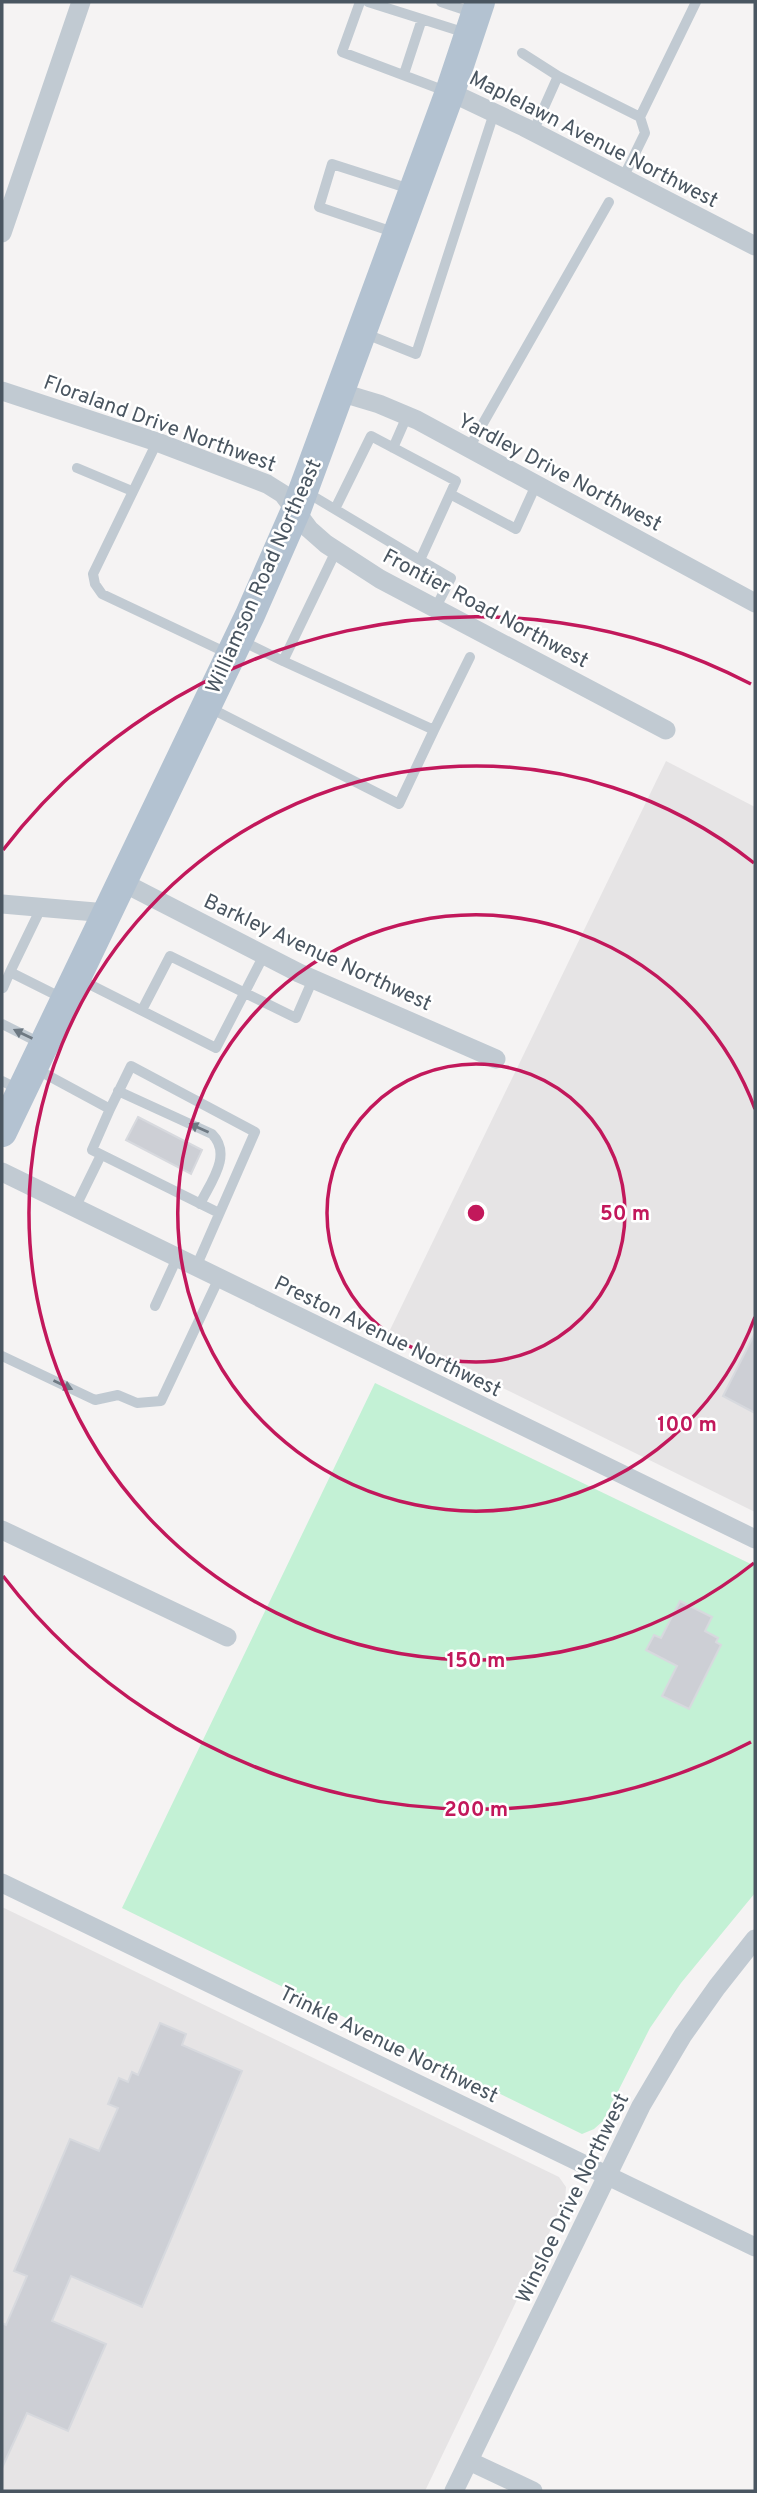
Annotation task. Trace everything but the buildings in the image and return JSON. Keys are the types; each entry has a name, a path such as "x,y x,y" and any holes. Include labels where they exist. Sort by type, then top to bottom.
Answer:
{"main road":[{"name":"Williamson Road Northeast","path":"2,1132 25,1071 71,988 234,648 300,500 475,17"}],"street":[{"path":"2,233 81,2"},
{"name":"Maplelawn Avenue Northwest","path":"450,92 755,246"},
{"name":"Floraland Drive Northwest","path":"2,391 157,442 267,484 283,495 300,500"},
{"name":"Yardley Drive Northwest","path":"339,393 379,404 407,416 755,603"},
{"name":"Frontier Road Northwest","path":"300,500 309,528 336,551 380,579 666,730"},
{"name":"Barkley Avenue Northwest","path":"122,882 313,979 496,1059"},
{"path":"2,904 107,913"},
{"name":"Preston Avenue Northwest","path":"2,1172 755,1539"},
{"path":"3,1534 227,1637"},
{"name":"Trinkle Avenue Northwest","path":"2,1883 755,2246"},
{"name":"Winsloe Drive Northwest","path":"454,2491 641,2106 683,2035 755,1939"},
{"path":"469,2460 533,2491"}],"lane":[{"path":"360,2 342,52 450,92"},
{"path":"368,2 422,19 475,17"},
{"path":"441,2 475,17"},
{"path":"623,178 645,133 640,117 696,2"},
{"path":"404,74 422,19"},
{"path":"522,53 558,76 640,117"},
{"path":"533,132 558,76"},
{"path":"361,333 416,354 494,113"},
{"path":"398,234 318,207 332,164 414,190"},
{"path":"469,449 609,202"},
{"path":"393,448 407,416"},
{"path":"335,509 371,436 456,481 421,560"},
{"path":"157,442 93,574 94,584 102,594 234,648 284,661 434,730"},
{"path":"77,468 132,491"},
{"path":"450,494 516,529 536,485"},
{"path":"300,500 335,509 451,578 435,608"},
{"path":"284,661 336,551"},
{"path":"206,706 399,804 470,656"},
{"path":"2,988 41,908"},
{"path":"10,972 142,1010 216,1048 264,955"},
{"path":"142,1010 170,956 296,1018 313,979"},
{"path":"2,1024 25,1071 110,1110"},
{"path":"196,1267 255,1132 131,1066 92,1150 219,1213"},
{"path":"118,1091 212,1134 217,1139 221,1150 220,1163 200,1204"},
{"path":"75,1208 101,1154"},
{"path":"155,1306 177,1258"},
{"path":"2,1356 94,1400 118,1395 137,1403 161,1401 219,1278"}],"shaded area":[{"path":"666,761 755,807 755,1512 389,1332"},
{"path":"2,1907 559,2177 566,2187 565,2200 425,2491 2,2491"}],"green space":[{"path":"375,1383 755,1566 755,1893 681,1983 650,2028 603,2121 582,2134 122,1908"}]}
